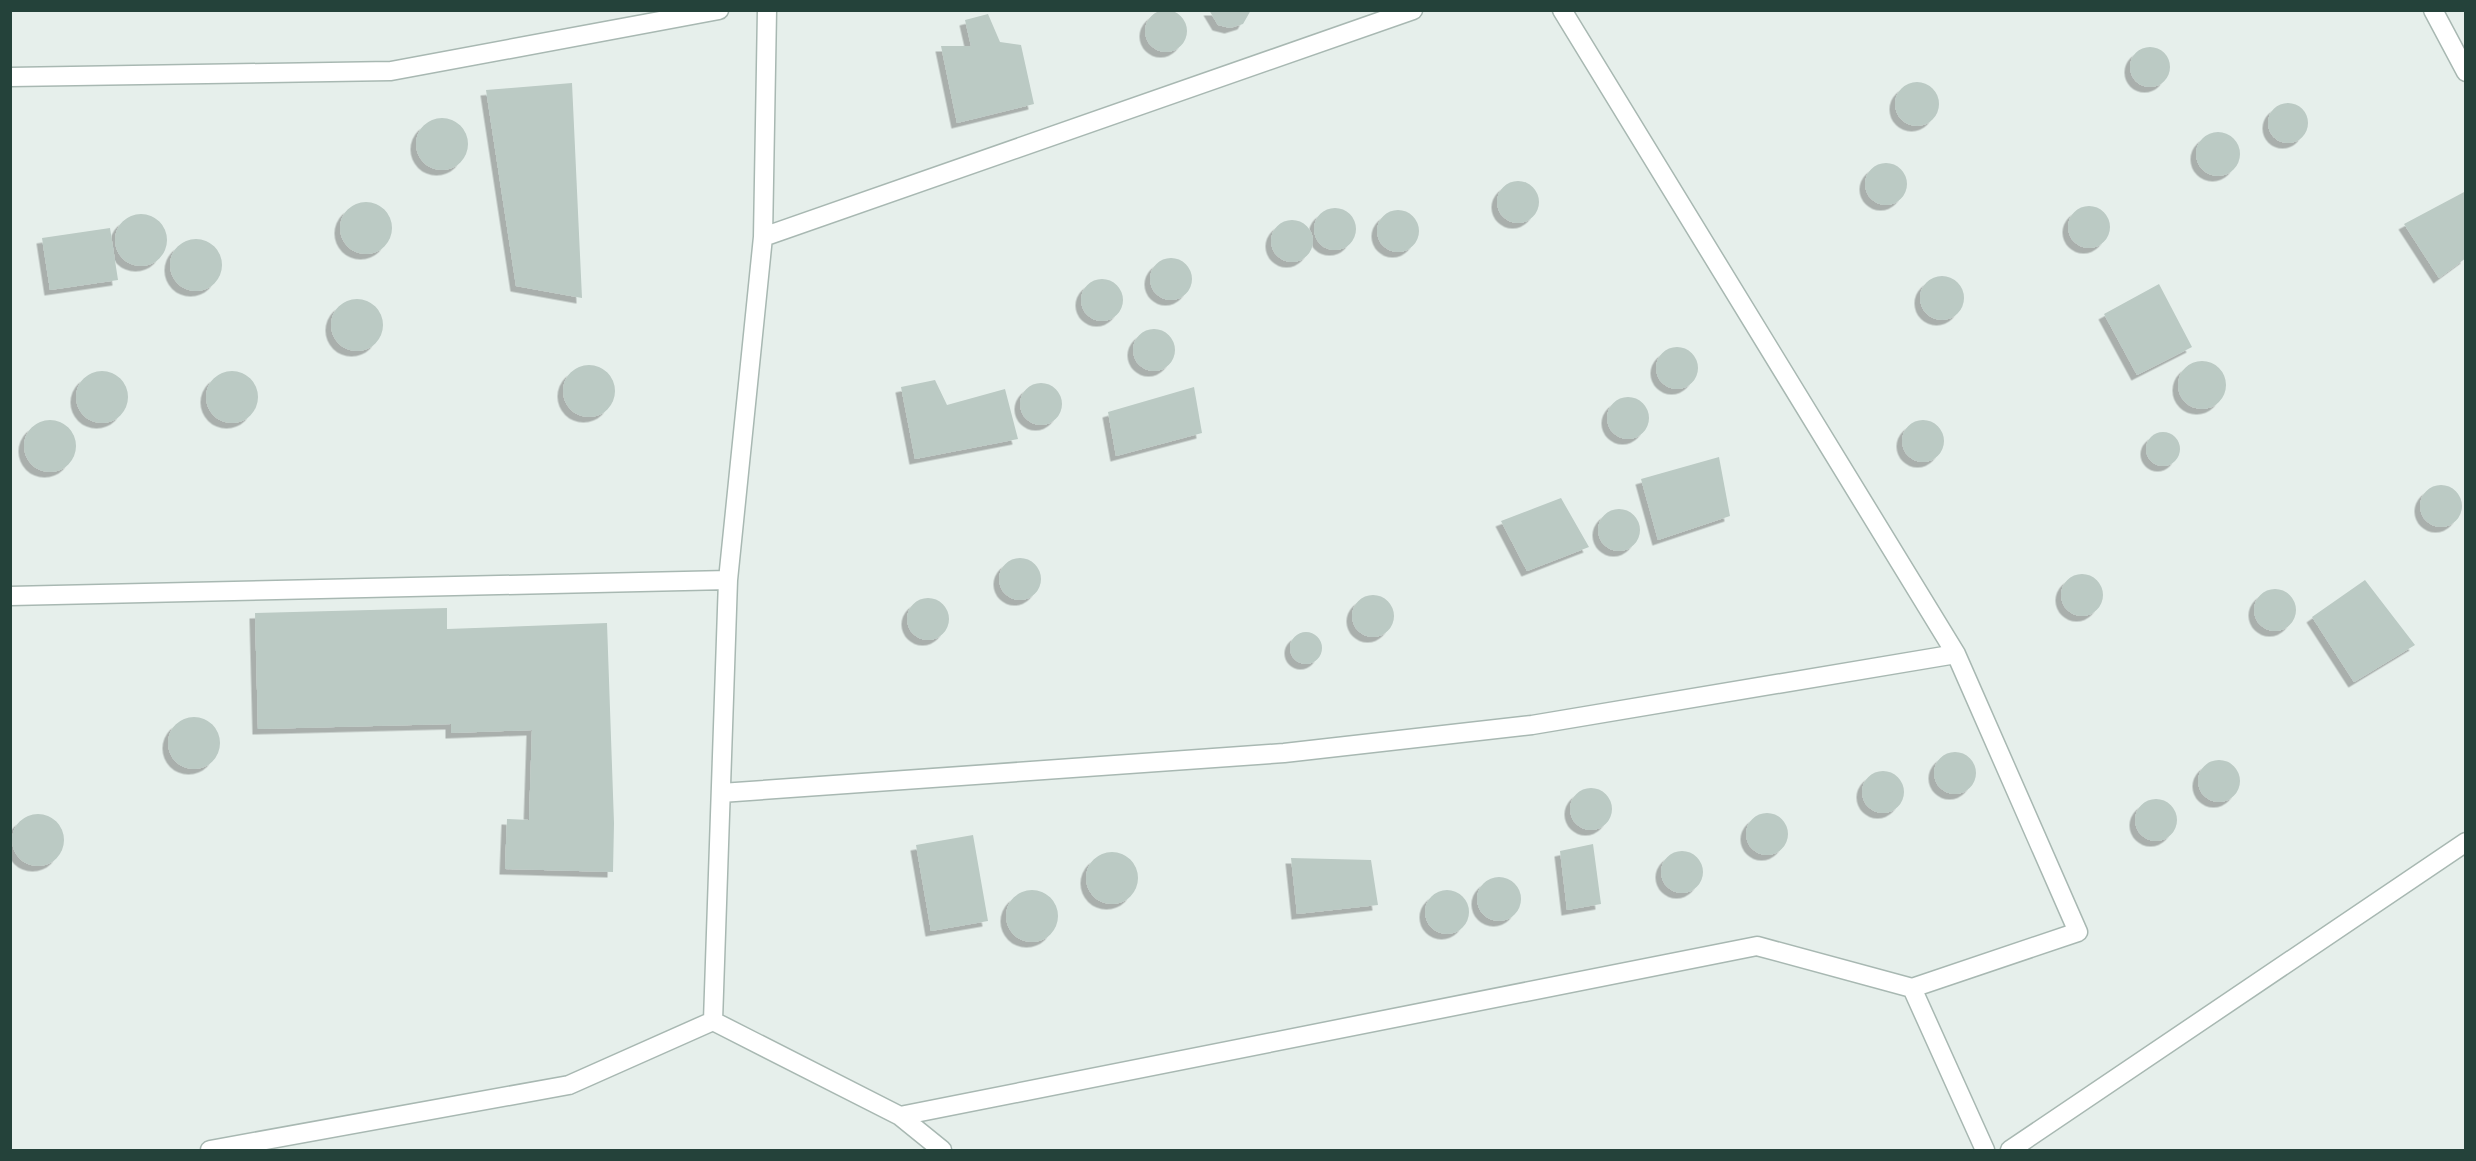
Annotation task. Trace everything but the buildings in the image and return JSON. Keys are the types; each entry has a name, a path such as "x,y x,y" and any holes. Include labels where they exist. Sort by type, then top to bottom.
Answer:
{"street":[{"path":"10,77 391,71 719,10"},
{"path":"713,1021 728,580 764,237 767,10"},
{"path":"764,237 1413,10"},
{"path":"900,1116 1757,946 1912,988 2079,932 1956,654 1562,10"},
{"path":"2433,10 2466,72"},
{"path":"10,596 728,580"},
{"path":"721,794 1284,753 1532,724 1956,654"},
{"path":"2010,1150 2466,842"},
{"path":"1912,988 1985,1150"},
{"path":"713,1021 900,1116 942,1150"},
{"path":"210,1150 569,1085 713,1021"}]}
